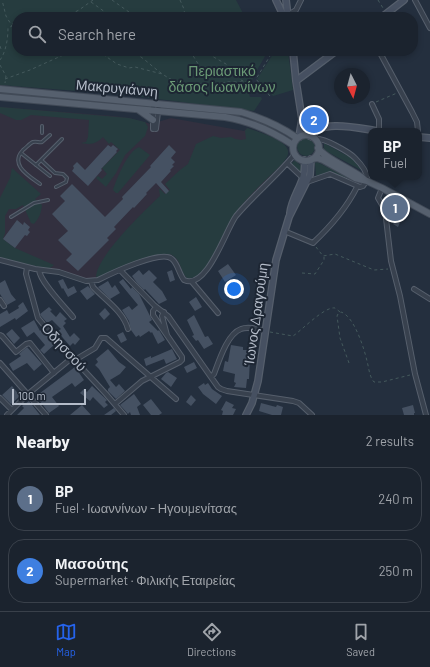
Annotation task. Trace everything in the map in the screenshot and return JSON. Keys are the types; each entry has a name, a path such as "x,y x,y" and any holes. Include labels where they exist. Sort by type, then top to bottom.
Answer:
{"main road":[{"name":"Μακρυγιάννη","path":"2,89 241,112 264,120 298,138"},
{"name":"Μακρυγιάννη","path":"0,97 136,108 239,120 261,127 293,145"},
{"path":"136,108 152,120"},
{"path":"367,181 358,174 325,155 318,148 313,137 304,135 298,138 293,145 295,154 298,158 304,160 318,158 323,160 356,178 382,188 430,214"},
{"path":"311,159 316,154 318,148"}],"street":[{"path":"276,0 284,12"},
{"path":"286,0 287,12"},
{"path":"293,12 296,10 301,0"},
{"path":"389,12 404,0"},
{"path":"415,0 430,28"},
{"path":"294,56 302,119 298,138"},
{"path":"296,80 329,56"},
{"path":"382,56 415,118 417,128"},
{"path":"155,110 152,120 154,129 156,103"},
{"path":"372,104 379,119 378,128"},
{"path":"302,119 313,137 323,140 354,157 366,173 367,181 362,187 357,187 330,174 305,180"},
{"path":"313,137 316,130 327,126 368,130"},
{"path":"192,282 206,270 213,260 236,216 295,154"},
{"path":"305,180 311,174 311,159"},
{"path":"304,160 305,180"},
{"path":"288,163 305,180"},
{"name":"Ίωνος Δραγούμη","path":"246,415 259,377 276,260 284,231 305,180"},
{"path":"284,231 313,243 337,219 350,201 357,187"},
{"path":"382,188 378,196 385,210 393,269 400,296 415,374 426,415"},
{"path":"0,260 39,270 59,272 81,280 91,281 98,280 150,259 168,256 174,261 183,279 188,282 192,282 218,313"},
{"name":"Οδησσού","path":"27,267 26,272 37,315 47,329 124,415"},
{"path":"39,270 56,298 73,317"},
{"path":"120,270 169,317 211,377 222,390 296,402 312,415"},
{"path":"91,281 121,314 128,329"},
{"path":"414,289 430,299"},
{"path":"0,300 4,306"},
{"path":"115,404 136,385 150,376 182,360 153,314 153,310 156,306"},
{"path":"164,312 162,315 167,333 166,335"},
{"path":"211,377 214,374 226,344 236,331 246,328 266,331"},
{"path":"0,335 16,352 26,344 30,343 54,373"},
{"path":"8,415 28,394 54,373 74,359 95,348 100,339 105,338 176,399"},
{"path":"0,363 46,415"},
{"path":"0,398 12,410"}],"lane":[{"path":"42,126 42,133"},
{"path":"40,184 20,168 18,162 21,153 30,144 34,142 42,142 50,135"},
{"path":"36,165 62,139"},
{"path":"21,153 50,176"},
{"path":"41,160 55,173 63,174 67,178 66,182 56,187"},
{"path":"390,193 391,205 401,210 411,205"},
{"path":"11,217 34,203 48,200"}],"path":[{"path":"0,60 4,56 8,37 8,28 12,26 6,16 2,0"},
{"path":"112,0 129,12"},
{"path":"180,0 184,12"},
{"path":"378,0 382,12"},
{"path":"75,12 92,1 105,12"},
{"path":"0,46 0,51"},
{"path":"5,79 61,56"},
{"path":"104,56 116,64 129,68 135,67 163,74"},
{"path":"137,56 174,81 200,84 212,82"},
{"path":"194,56 202,68 204,75 212,82 218,84 225,82 246,82"},
{"path":"212,56 226,64 241,80 249,84"},
{"path":"270,56 256,79 270,96"},
{"path":"0,65 6,76 2,89"},
{"path":"372,104 381,98 401,90"},
{"path":"313,243 324,256"},
{"path":"324,256 332,254 338,255 377,270 393,269"},
{"path":"302,273 315,274 324,260 324,256"},
{"path":"266,331 293,336 324,312 335,308 340,312 345,313 360,338 371,377 374,382 382,382 415,374"},
{"path":"340,312 337,316 340,338 349,363"}],"shaded area":[{"path":"0,107 113,116 129,118 151,124 171,118 244,131 247,128 267,135 283,144 287,148 288,153 283,163 235,213 207,265 199,274 185,277 175,257 167,254 137,261 94,279 86,279 59,269 47,269 0,258"}],"green space":[{"name":"Περιαστικό δάσος Ιωαννίνων","path":"0,0 236,0 242,12 12,12 12,56 265,56 254,76 249,92 250,97 261,97 262,99 254,111 117,94 0,85"},
{"path":"272,56 289,56 293,90 273,96 257,79"},
{"path":"0,107 129,118 145,122 148,127 145,136 125,155 116,173 106,187 96,178 98,176 102,179 107,174 102,168 120,150 111,142 109,144 103,137 93,143 81,143 86,142 88,137 89,120 31,115 21,120 16,120 0,113"},
{"path":"247,128 270,136 282,143 286,147 288,154 283,163 241,205 232,219 216,252 202,271 195,277 187,278 177,259 172,255 166,254 147,258 96,277 98,268 112,246 160,196 159,189 165,194 170,190 165,184 188,164 196,144 213,136 221,138 231,137 241,140 246,139 245,131"},
{"path":"306,138 312,141 315,147 312,153 306,156 300,153 297,147 300,141"},
{"path":"324,143 353,159 361,170 324,150"},
{"path":"139,147 150,155 118,193 116,193 113,190 123,166 130,154"},
{"path":"295,160 301,166 302,171 300,174 291,164"},
{"path":"317,162 355,181 355,183 352,183 331,171 316,176 315,163"},
{"path":"12,168 41,194 35,199 42,205 40,216 34,224 31,223 23,205 16,209 9,209 5,216 5,233 3,239 15,248 54,265 49,269 0,258 0,198 10,178"}],"building":[{"path":"108,145 111,147 113,145 118,149 116,151 117,152 88,186 72,171 74,168 73,166 77,162 85,170"},
{"path":"169,145 176,152 171,158 175,162 172,165 174,166 170,170 171,171 161,182 169,191 166,194 156,183 134,208 133,207 114,227 116,229 107,238 109,240 78,271 66,260 72,254 58,240 68,231 52,214 65,201 60,196 72,184 105,217 123,199 122,197 151,167 150,166"},
{"path":"396,211 401,212 398,218 401,220 398,227 393,224 396,219 393,217"},
{"path":"17,220 23,225 24,222 30,227 28,230 30,232 27,236 25,235 15,248 3,239"},
{"path":"228,264 236,275 225,282 218,271"},
{"path":"139,270 143,275 149,270 157,278 153,282 162,291 167,300 159,304 137,283 132,276"},
{"path":"172,270 175,280 170,282 167,272"},
{"path":"63,279 68,289 74,286 77,292 68,297 58,281"},
{"path":"123,279 131,289 132,287 139,294 152,320 149,322 158,331 159,330 165,340 158,344 152,332 151,333 149,331 140,337 139,335 136,337 131,330 129,321 122,310 129,306 132,310 138,305 119,282"},
{"path":"5,280 11,294 16,300 7,305 0,294 0,283"},
{"path":"108,281 112,288 115,285 120,293 110,299 98,287"},
{"path":"88,286 95,294 87,300 80,291"},
{"path":"196,297 202,307 195,311 189,302"},
{"path":"23,302 28,311 16,320 15,318 0,327 0,314 7,310 9,314 19,308 18,306"},
{"path":"49,307 52,310 50,311 56,317 60,312 67,319 64,321 66,323 63,326 70,337 74,333 80,339 75,345 73,343 70,346 58,331 61,329 52,320 47,323 41,316 40,314"},
{"path":"105,308 110,314 104,320 99,314"},
{"path":"194,315 205,337 208,336 213,344 204,349 198,340 196,341 192,336 194,335 187,320"},
{"path":"34,320 40,331 42,329 55,344 44,354 40,350 45,345 34,332 27,337 21,328"},
{"path":"12,329 20,338 14,344 6,334"},
{"path":"123,332 127,340 121,343 117,335"},
{"path":"231,345 243,347 243,350 253,350 252,358 250,358 249,379 247,379 246,388 234,387 236,383 234,382 235,374 223,371 225,361 228,362"},
{"path":"27,347 42,364 34,371 27,363 13,371 9,364 21,356 19,354"},
{"path":"108,349 119,362 126,367 120,374 110,380 116,387 119,384 125,391 116,399 108,391 110,387 95,365 98,362 96,359"},
{"path":"172,349 177,359 166,364 164,359 146,366 144,359 151,356 151,358"},
{"path":"194,362 197,368 187,373 184,367"},
{"path":"75,367 84,380 75,387 72,383 52,397 59,406 49,413 36,396"},
{"path":"168,372 177,378 171,387 161,379"},
{"path":"204,383 205,385 208,383 212,389 222,396 216,404 203,394 198,387"},
{"path":"12,386 20,396 11,404 2,395"},
{"path":"92,386 107,400 105,402 108,405 104,408 93,397 90,401 80,393 84,389 87,392"},
{"path":"134,394 141,404 137,407 140,415 131,415 130,412 128,414 120,405"},
{"path":"191,395 196,400 191,406 186,402"},
{"path":"151,399 162,413 159,415 151,415 143,405"},
{"path":"29,401 40,415 17,415 24,408 22,406"},
{"path":"226,401 234,405 232,408 236,409 233,415 222,415 223,411 221,410"},
{"path":"261,403 276,407 277,405 283,407 281,415 272,415 259,411"},
{"path":"82,405 91,415 70,415"},
{"path":"413,405 414,415 404,415 402,408"},
{"path":"114,408 116,411 111,415 104,415"}],"place":[{"name":"Μασούτης","path":"314,120"},
{"name":"BP","path":"395,208"}]}
